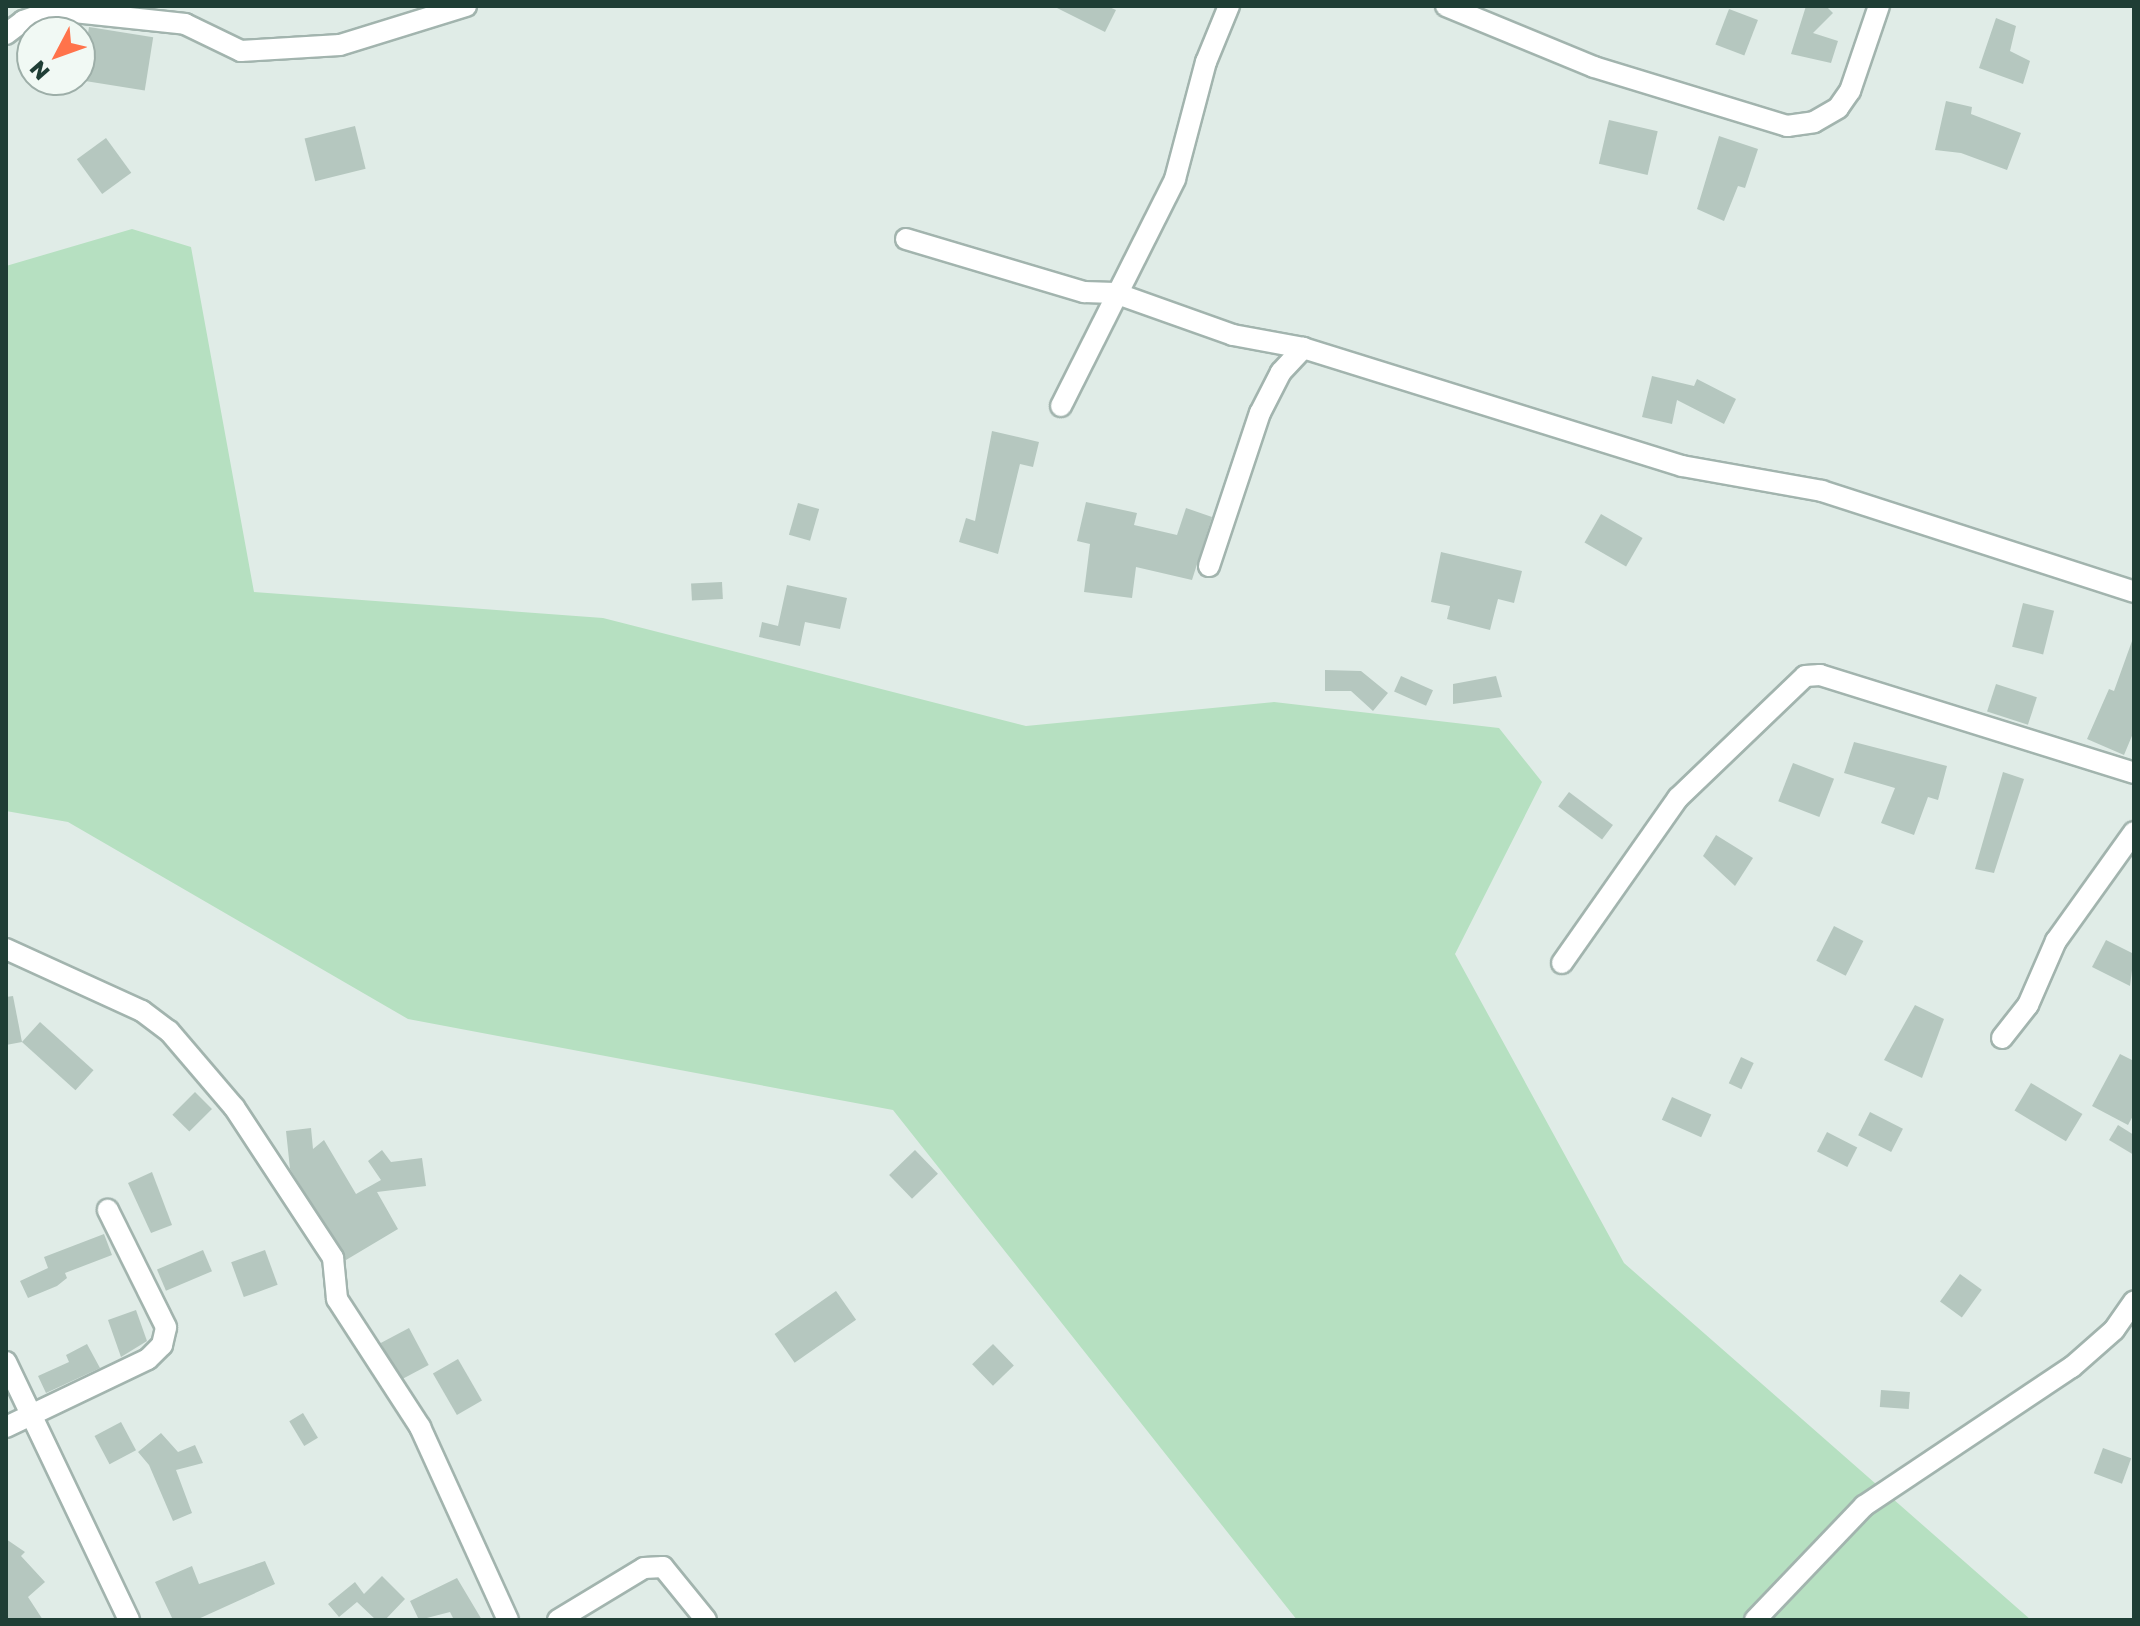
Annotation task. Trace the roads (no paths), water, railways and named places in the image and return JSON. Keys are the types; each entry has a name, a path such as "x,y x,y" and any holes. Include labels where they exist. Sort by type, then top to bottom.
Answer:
{"street":[{"path":"6,34 23,21 55,10 185,24 241,51 312,47 340,45 466,6"},
{"path":"1061,406 1115,293 1175,179 1206,62 1229,6"},
{"path":"1446,6 1594,67 1787,126 1814,122 1838,108 1850,91 1879,6"},
{"path":"906,239 1084,292 1115,293 1233,335 1303,348 1682,466 1822,491 2134,592"},
{"path":"1209,566 1260,413 1281,372 1303,348"},
{"path":"1562,963 1678,798 1805,676 1820,675 2134,773"},
{"path":"2002,1038 2028,1005 2056,941 2134,832"},
{"path":"6,949 142,1011 169,1031 234,1107 333,1258 337,1299 420,1427 508,1620"},
{"path":"6,1427 31,1412 148,1359 162,1345 166,1327 108,1210"},
{"path":"1755,1620 1864,1506 2072,1367 2114,1330 2134,1301"},
{"path":"2114,1330 2134,1338"},
{"path":"6,1362 129,1620"},
{"path":"558,1620 644,1568 663,1567 706,1620"}]}
